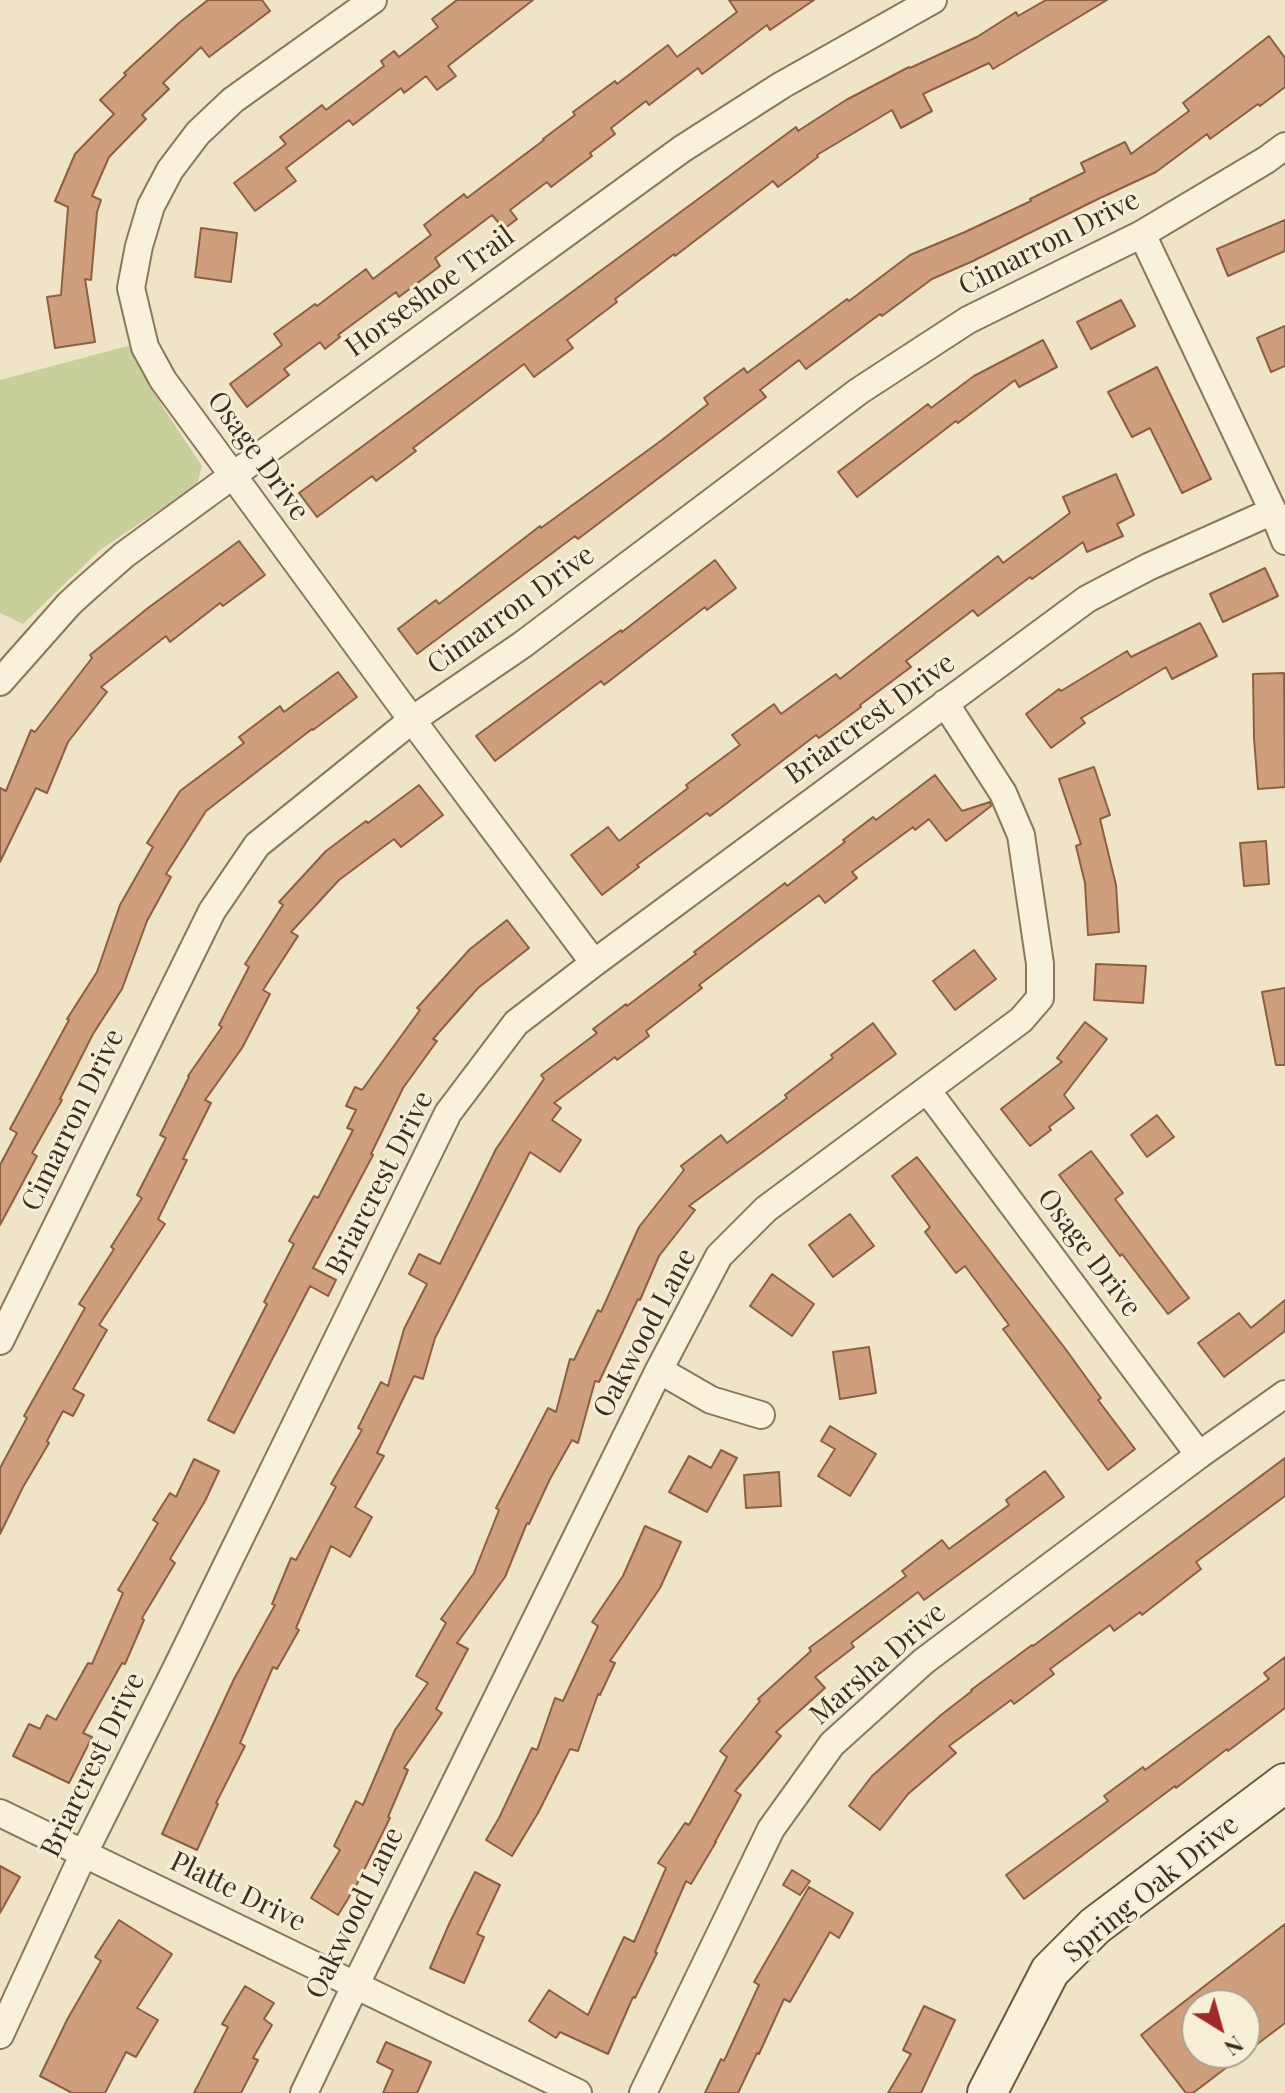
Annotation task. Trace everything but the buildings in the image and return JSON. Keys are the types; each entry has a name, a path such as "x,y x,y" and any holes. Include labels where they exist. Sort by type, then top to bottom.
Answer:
{"street":[{"name":"Osage Drive","path":"373,0 233,100 198,133 170,170 151,206 131,288 145,347 163,380 594,963"},
{"name":"Horseshoe Trail","path":"0,682 75,598 124,555 682,149 782,85 926,1"},
{"name":"Cimarron Drive","path":"0,1341 212,911 257,845 412,720 522,645 871,383 968,320 1142,234 1285,146"},
{"path":"1142,234 1285,541"},
{"name":"Briarcrest Drive","path":"0,2035 84,1853 448,1113 516,1023 1087,599 1148,567 1273,511"},
{"name":"Oakwood Lane","path":"304,2093 659,1370 719,1256 766,1209 1021,1020 1040,998 1040,964 1021,835 1003,793 945,703"},
{"name":"Osage Drive","path":"927,1090 1199,1455"},
{"path":"659,1370 711,1400 761,1415"},
{"name":"Marsha Drive","path":"643,2093 771,1829 832,1744 924,1661 1285,1394"},
{"name":"Spring Oak Drive","path":"987,2093 1050,1971 1095,1926 1285,1783"},
{"name":"Platte Drive","path":"0,1813 578,2093"}],"green space":[{"path":"135,344 162,406 202,466 197,485 100,550 23,624 0,613 0,380"}]}
